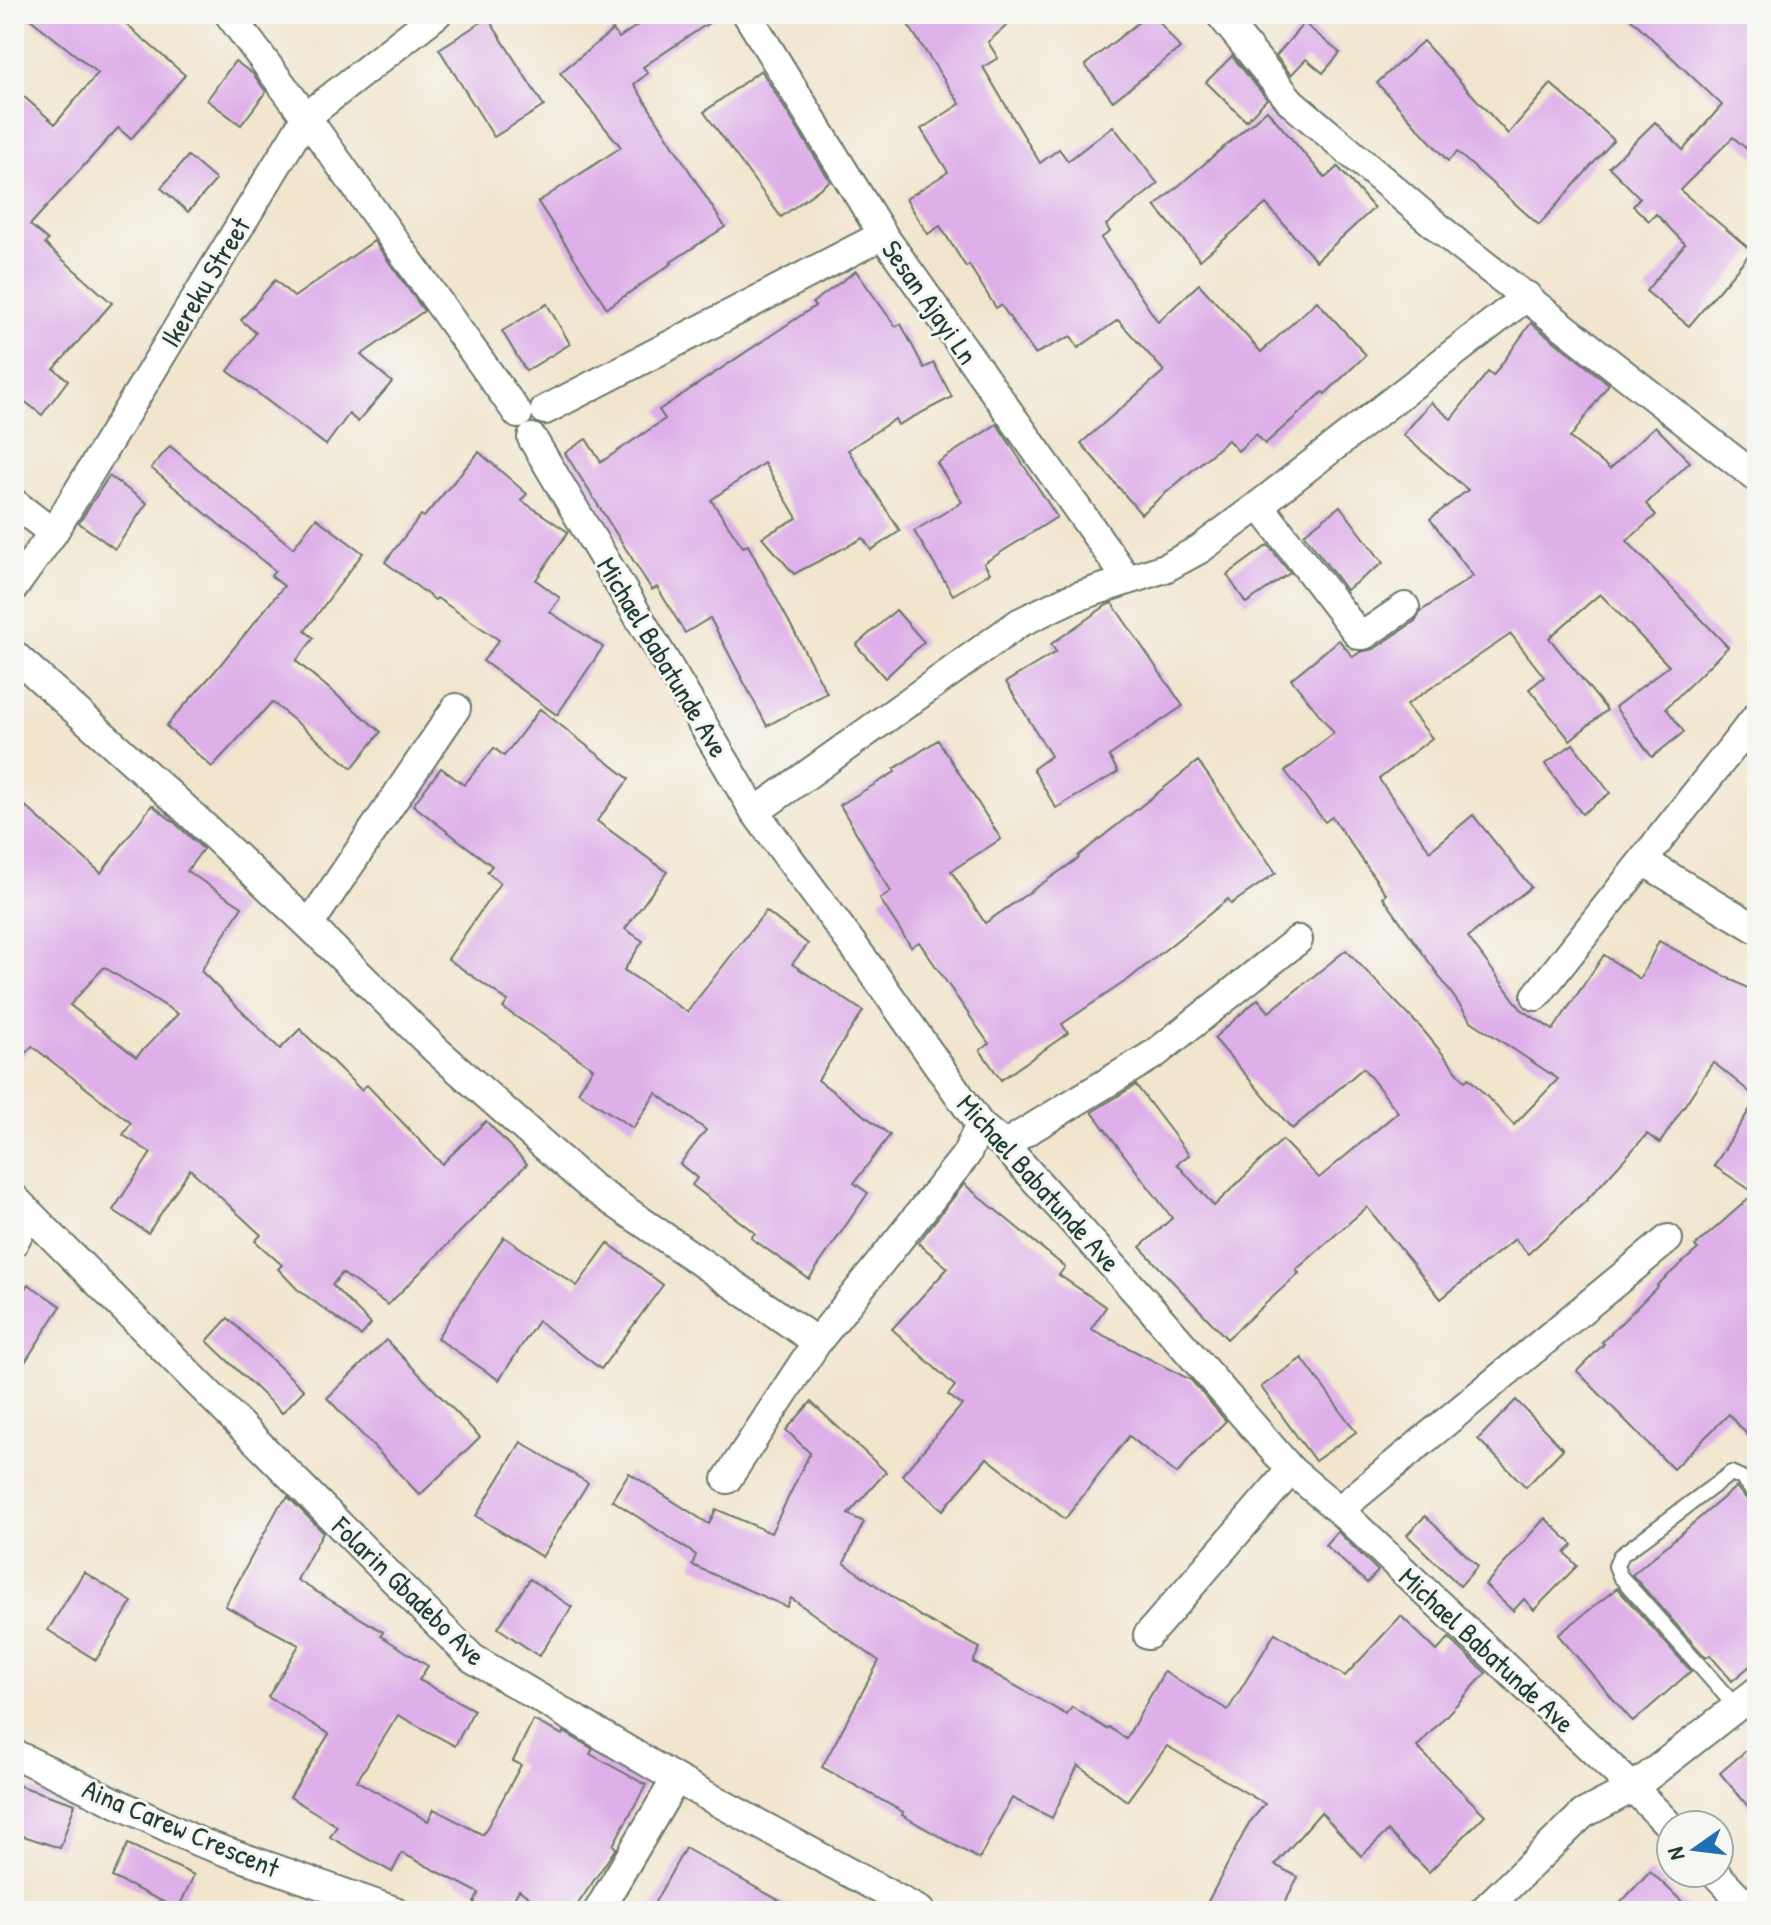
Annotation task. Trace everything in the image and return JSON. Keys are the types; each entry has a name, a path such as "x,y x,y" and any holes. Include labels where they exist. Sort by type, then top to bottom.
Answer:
{"street":[{"name":"Michael Babatunde Ave","path":"229,14 532,420 755,812 980,1125 1004,1145 1291,1470 1339,1510 1655,1811"},
{"name":"Ikereku Street","path":"14,587 53,533 306,117 437,14"},
{"name":"Sesan Ajayi Ln","path":"747,14 883,235 1128,580"},
{"path":"1220,14 1291,102 1459,245 1757,478"},
{"path":"532,420 883,235"},
{"path":"755,812 1019,623 1067,600 1165,568 1200,549 1527,296"},
{"path":"14,503 53,533"},
{"path":"1259,505 1359,635 1364,635 1405,607"},
{"path":"14,655 180,804 436,1050 590,1186 817,1342"},
{"path":"309,925 456,708"},
{"path":"1536,996 1757,716"},
{"path":"1643,861 1757,929"},
{"path":"1004,1145 1156,1053 1298,940"},
{"path":"727,1479 817,1342 966,1155 980,1125"},
{"path":"14,1242 22,1205"},
{"name":"Folarin Gbadebo Ave","path":"22,1205 472,1658 676,1779 920,1911"},
{"path":"1339,1510 1668,1239"},
{"path":"1148,1635 1291,1470"},
{"path":"1483,1911 1583,1814 1633,1788 1747,1699"},
{"name":"Aina Carew Crescent","path":"14,1754 199,1842 395,1911"},
{"path":"598,1911 676,1779"},
{"path":"1730,1889 1751,1911"}],"lane":[{"path":"1747,1699 1620,1576 1616,1566 1620,1556 1731,1473 1742,1478 1757,1496"}],"building":[{"path":"24,14 114,14 185,75 131,139 118,128 30,225 48,240 45,244 112,303 54,369 68,380 42,415 14,393 14,88 55,124 98,73"},
{"path":"654,14 722,14 643,67 648,73 634,84 725,227 607,308 538,202 621,147 560,73 613,30 619,38"},
{"path":"901,14 1020,14 988,42 998,58 983,67 1040,163 1059,149 1068,161 1113,126 1158,184 1106,225 1110,232 1101,238 1158,322 1199,284 1261,352 1317,301 1366,355 1265,444 1256,434 1238,451 1228,440 1141,514 1081,443 1164,371 1118,320 1078,348 1071,336 1035,354 1001,305 996,308 940,226 928,234 906,199 948,172 921,129 960,104"},
{"path":"1153,14 1180,48 1113,101 1085,65"},
{"path":"1626,14 1745,14 1757,25 1757,158 1733,137 1680,190 1752,251 1689,326 1646,291 1685,244 1656,214 1649,221 1633,206 1640,198 1609,167 1655,122 1683,150 1722,105"},
{"path":"488,18 544,106 494,137 439,49"},
{"path":"1304,23 1340,53 1323,73 1306,59 1291,75 1276,56"},
{"path":"1423,41 1508,134 1551,84 1614,140 1539,225 1457,152 1448,161 1377,83"},
{"path":"1232,56 1267,99 1246,121 1206,82"},
{"path":"235,61 253,74 266,92 241,125 207,100"},
{"path":"761,70 830,181 781,217 704,112"},
{"path":"1267,110 1325,178 1338,167 1374,208 1316,261 1266,204 1200,260 1155,206"},
{"path":"188,156 216,180 188,212 161,188"},
{"path":"374,241 424,311 361,355 392,382 358,422 349,414 326,445 228,371 256,333 241,320 275,280 294,297"},
{"path":"856,271 896,327 901,324 924,368 934,363 952,397 898,425 895,419 848,450 900,531 871,550 863,538 794,574 762,537 797,518 764,463 711,500 743,547 748,545 827,693 767,726 710,618 685,633 657,587 652,590 565,453 586,439 601,462 665,419 659,410 815,306 812,303"},
{"path":"547,304 570,344 526,371 502,331"},
{"path":"1531,323 1609,384 1570,438 1610,469 1655,426 1690,462 1646,504 1656,515 1627,541 1728,647 1666,708 1684,732 1652,757 1615,707 1669,666 1600,594 1549,638 1607,710 1570,740 1529,689 1544,677 1511,634 1406,705 1432,738 1379,779 1430,851 1473,815 1531,887 1468,937 1521,1009 1553,1030 1604,955 1640,979 1659,941 1757,993 1757,1098 1713,1062 1660,1143 1647,1134 1586,1201 1528,1254 1515,1239 1441,1299 1367,1207 1296,1270 1299,1273 1227,1339 1140,1247 1172,1218 1092,1112 1136,1085 1189,1155 1177,1164 1214,1206 1282,1140 1319,1178 1398,1112 1363,1068 1292,1129 1214,1038 1258,999 1269,1012 1346,950 1423,1030 1465,1081 1469,1078 1514,1125 1558,1079 1471,1021 1383,897 1386,894 1332,817 1325,822 1285,771 1334,733 1291,679 1339,640 1353,657 1374,649 1415,621 1421,611 1473,576 1430,519 1468,490 1403,435 1431,402 1451,419 1488,372 1493,376"},
{"path":"997,424 1057,517 984,563 990,573 953,595 914,531 962,502 937,463"},
{"path":"170,446 293,548 316,518 363,553 305,631 314,638 296,661 381,732 352,768 272,702 212,767 166,726 284,586 271,576 275,571 151,468"},
{"path":"479,452 527,494 521,500 568,532 536,580 560,598 550,612 603,647 557,715 483,661 499,640 437,598 435,600 385,562 421,515 424,517"},
{"path":"109,476 147,503 115,549 79,523"},
{"path":"1340,506 1383,563 1346,590 1304,534"},
{"path":"1268,545 1290,573 1246,603 1227,575"},
{"path":"1112,603 1183,706 1109,756 1118,772 1056,808 1033,769 1051,756 1006,682 1056,652 1051,644"},
{"path":"896,610 924,642 885,678 856,645"},
{"path":"540,709 629,779 597,821 667,872 625,929 643,941 624,970 687,1012 766,911 808,944 792,964 863,1011 818,1080 890,1135 854,1183 868,1193 809,1279 751,1238 755,1233 692,1185 697,1178 680,1164 706,1130 656,1093 633,1128 578,1092 593,1068 503,1008 508,1001 448,959 500,883 487,872 492,866 413,805 441,768 464,785 494,748 504,756"},
{"path":"938,740 1001,839 951,871 985,923 1079,858 1198,761 1276,873 1231,904 1228,899 1129,979 1062,1024 1068,1033 1001,1080 980,1050 989,1044 919,942 911,947 880,899 891,892 840,805 895,772 894,769"},
{"path":"1573,744 1610,793 1582,814 1545,764"},
{"path":"14,796 101,873 152,805 203,849 187,871 242,907 201,971 280,1049 300,1029 361,1090 367,1085 442,1164 486,1121 527,1164 388,1305 342,1273 332,1285 371,1324 361,1336 297,1289 278,1269 282,1265 255,1241 261,1235 190,1169 148,1233 113,1210 151,1153 123,1135 131,1123 32,1046 14,1066","holes":["104,967 178,1014 136,1057 70,1005"]},
{"path":"1757,1098 1757,1446 1729,1414 1673,1469 1577,1371 1657,1285 1698,1249 1695,1246 1755,1193 1714,1166"},
{"path":"964,1184 1065,1267 1059,1275 1106,1307 1091,1329 1191,1380 1226,1421 1177,1474 1129,1436 1065,1519 987,1458 943,1510 902,1475 962,1405 948,1395 955,1386 892,1329 948,1268 918,1243"},
{"path":"504,1237 577,1286 608,1243 663,1285 601,1369 538,1321 499,1380 437,1338"},
{"path":"28,1284 61,1306 14,1379 14,1306"},
{"path":"228,1318 304,1390 282,1413 207,1341"},
{"path":"386,1340 480,1437 420,1495 327,1398"},
{"path":"1302,1358 1356,1432 1315,1461 1261,1387"},
{"path":"1516,1400 1563,1449 1526,1487 1478,1439"},
{"path":"811,1402 886,1472 848,1514 864,1522 844,1563 923,1618 980,1648 973,1662 1067,1715 1072,1707 1126,1739 1164,1672 1228,1710 1275,1633 1345,1676 1401,1616 1437,1651 1449,1638 1486,1673 1417,1747 1485,1815 1429,1872 1388,1831 1361,1856 1321,1812 1275,1865 1298,1877 1280,1911 1203,1911 1249,1823 1265,1804 1167,1746 1127,1801 1078,1765 1052,1818 1012,1798 979,1859 822,1767 879,1661 791,1598 787,1607 692,1565 696,1555 612,1500 629,1473 709,1524 716,1509 771,1533 810,1453 786,1430"},
{"path":"521,1442 588,1483 542,1557 476,1516"},
{"path":"1736,1487 1750,1503 1757,1506 1757,1660 1732,1681 1710,1655 1706,1658 1632,1575"},
{"path":"288,1497 323,1532 297,1580 383,1632 381,1636 428,1666 419,1680 474,1710 455,1746 398,1715 357,1781 428,1821 434,1809 483,1835 521,1765 513,1761 533,1720 563,1735 564,1732 593,1749 590,1754 646,1785 613,1845 616,1848 573,1911 548,1911 519,1890 507,1911 489,1911 474,1903 479,1893 402,1853 392,1872 330,1837 337,1826 290,1797 329,1734 268,1697 299,1645 225,1606 279,1506"},
{"path":"1425,1516 1478,1566 1460,1586 1407,1535"},
{"path":"1545,1518 1573,1545 1565,1553 1577,1566 1534,1610 1524,1599 1513,1611 1485,1585"},
{"path":"1337,1531 1378,1571 1367,1583 1325,1545"},
{"path":"84,1572 132,1602 96,1660 48,1630"},
{"path":"530,1579 572,1607 539,1656 498,1628"},
{"path":"1617,1588 1691,1671 1633,1722 1558,1635"},
{"path":"1757,1741 1757,1817 1720,1773"},
{"path":"14,1784 75,1804 60,1848 14,1833"},
{"path":"128,1844 194,1875 178,1909 112,1877"},
{"path":"685,1848 798,1911 650,1911"},
{"path":"1650,1871 1655,1876 1655,1889 1669,1889 1692,1911 1613,1911"}]}
